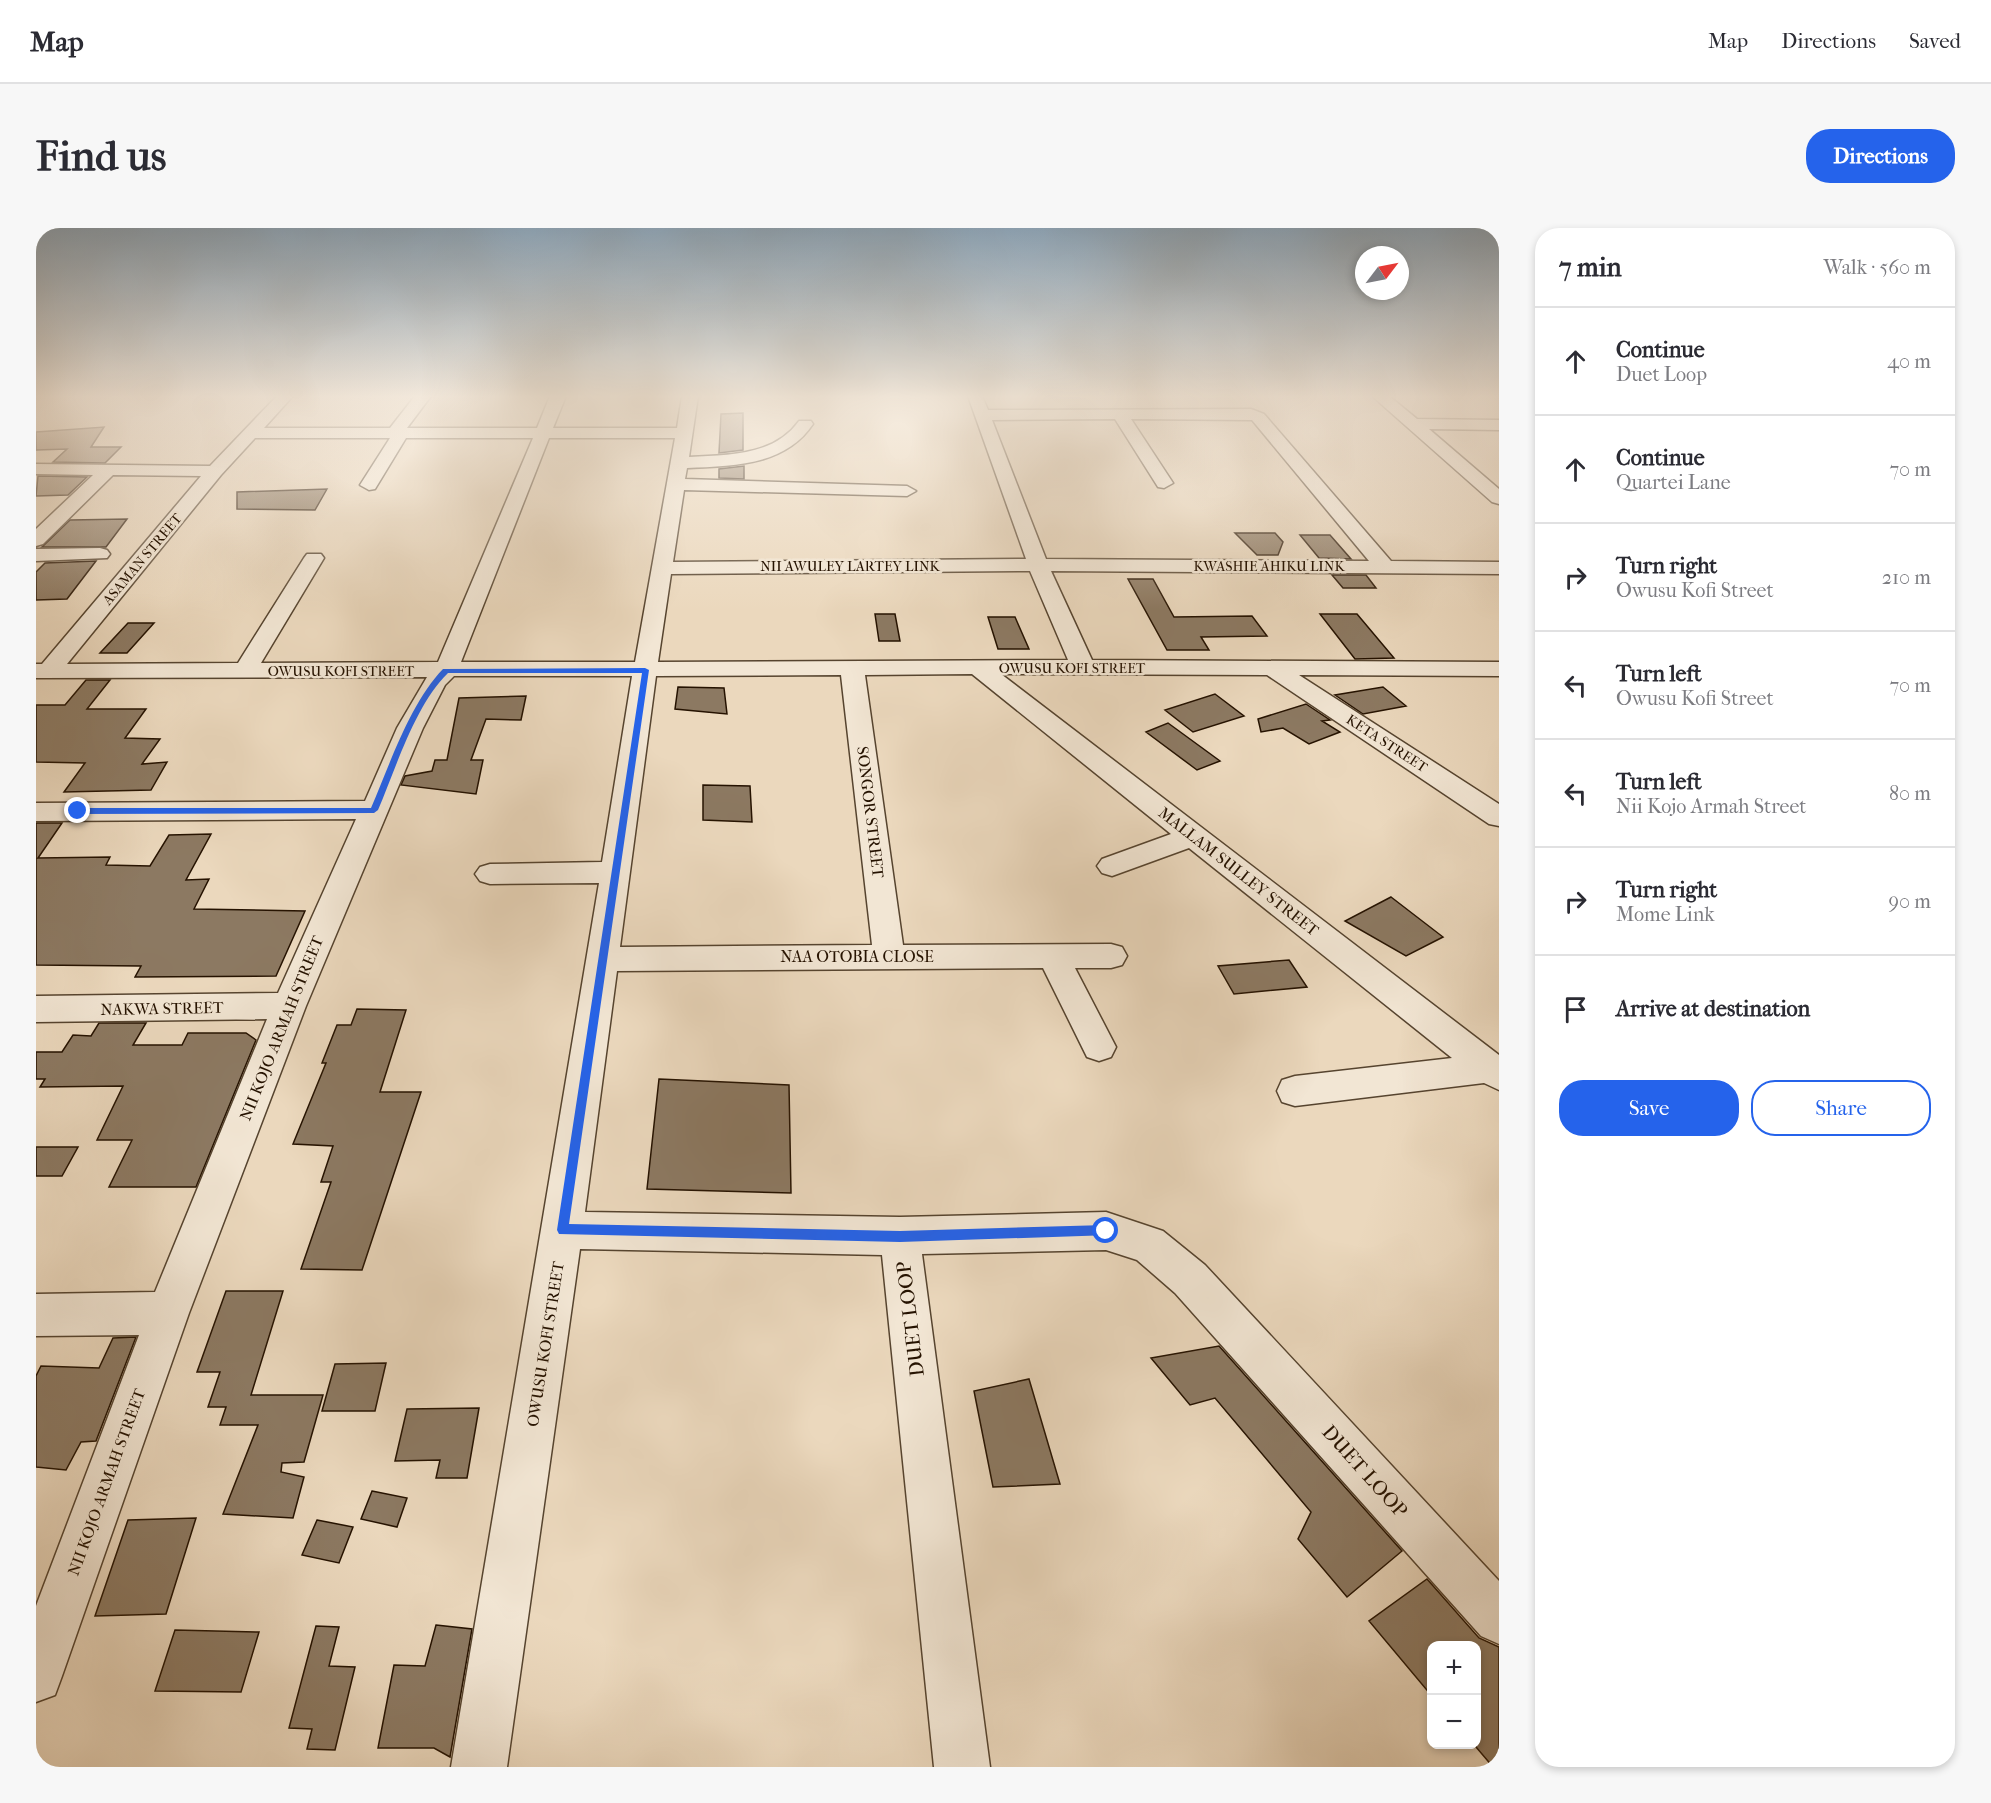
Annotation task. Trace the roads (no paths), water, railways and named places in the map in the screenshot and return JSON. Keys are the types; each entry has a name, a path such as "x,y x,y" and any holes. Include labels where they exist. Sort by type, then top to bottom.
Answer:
{"street":[{"name":"ASAMAN STREET","path":"42,671 218,468"},
{"path":"369,485 378,468"},
{"name":"NII KOJO ARMAH STREET","path":"36,1676 168,1313 289,1006 410,728 435,682 446,671 528,468"},
{"name":"OWUSU KOFI STREET","path":"479,1767 563,1230 645,670 679,468"},
{"path":"737,468 907,491"},
{"path":"1002,468 1038,565 1083,667"},
{"path":"1154,468 1164,483"},
{"path":"1301,468 1384,566"},
{"path":"1464,468 1499,498"},
{"path":"36,469 215,471"},
{"path":"36,540 108,470"},
{"path":"36,520 58,519"},
{"path":"36,555 100,554"},
{"path":"245,671 314,558"},
{"name":"KWASHIE AHIKU LINK","path":"1038,565 1499,568"},
{"name":"NII AWULEY LARTEY LINK","path":"662,568 1038,565"},
{"name":"OWUSU KOFI STREET","path":"42,671 1083,667 1497,671"},
{"name":"MALLAM SULLEY STREET","path":"978,668 1495,1072"},
{"name":"SONGOR STREET","path":"852,669 889,956"},
{"name":"KETA STREET","path":"1274,669 1499,817"},
{"path":"36,812 374,810"},
{"path":"1112,866 1193,836"},
{"path":"490,874 616,872"},
{"path":"1053,956 1099,1047"},
{"name":"NAA OTOBIA CLOSE","path":"603,959 1111,956"},
{"name":"NAKWA STREET","path":"36,1010 289,1006"},
{"path":"1295,1091 1495,1072"},
{"path":"563,1230 900,1236"},
{"name":"DUET LOOP","path":"962,1767 900,1236 1106,1231 1149,1245 1190,1279 1499,1618"},
{"path":"36,1315 168,1313"}]}
